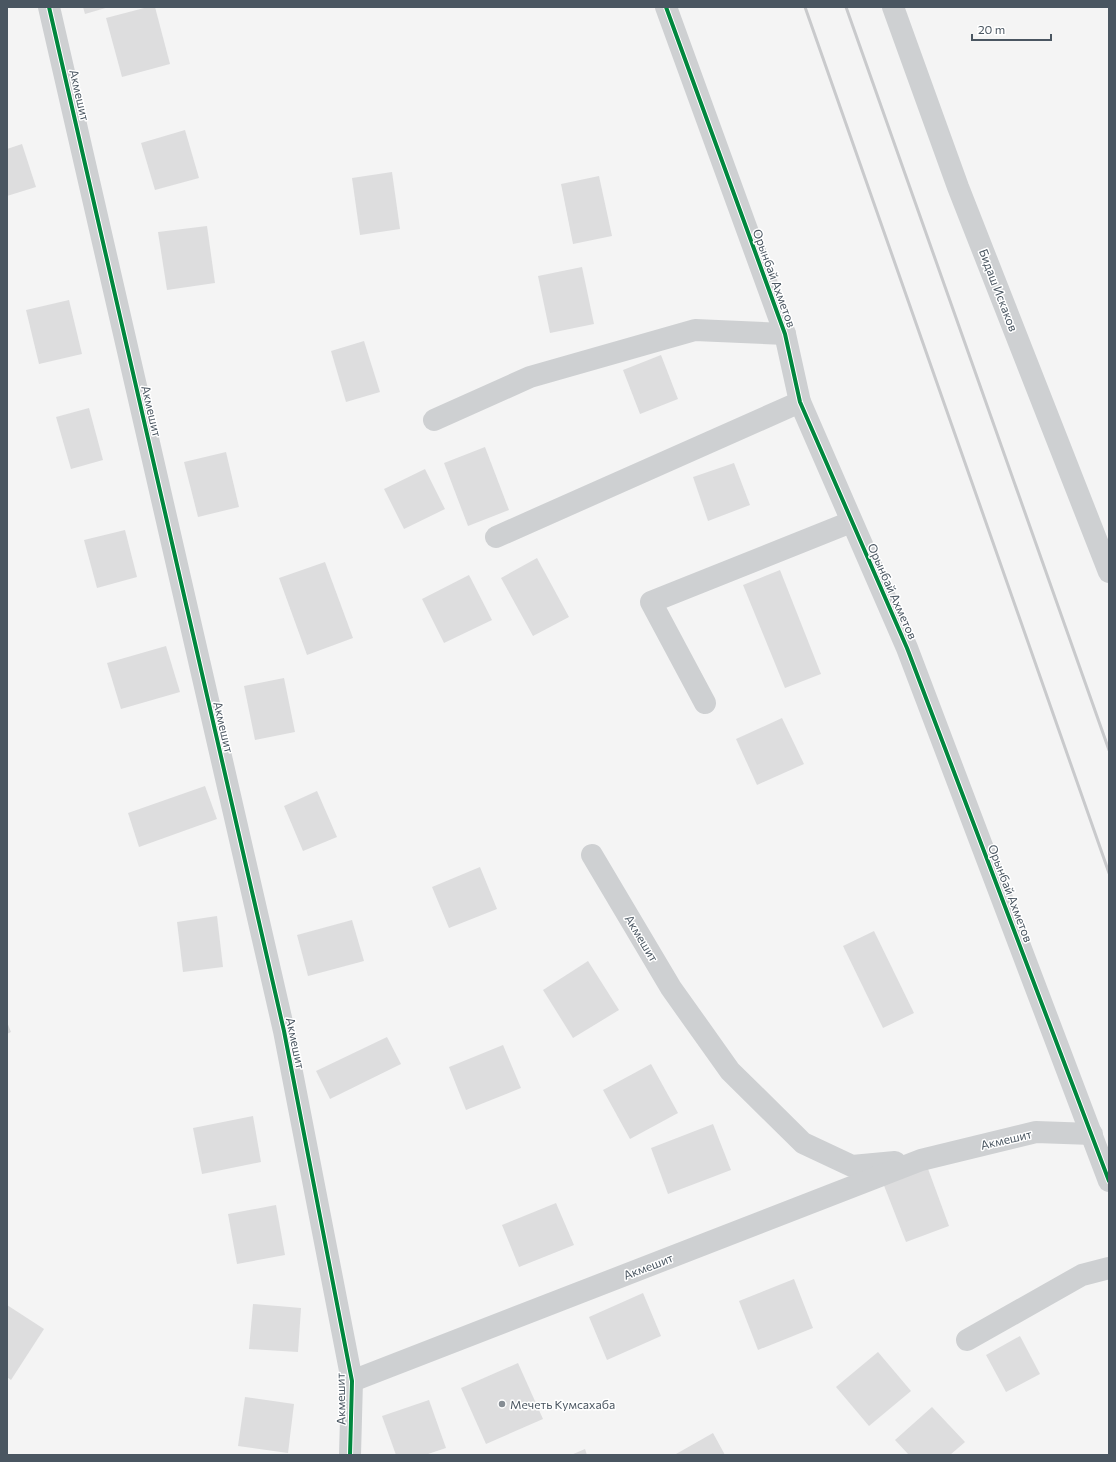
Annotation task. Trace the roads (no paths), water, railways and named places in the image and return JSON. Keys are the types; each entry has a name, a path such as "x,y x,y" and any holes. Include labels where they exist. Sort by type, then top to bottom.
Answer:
{"street":[{"name":"Акмешит","path":"49,7 282,1023 352,1381 350,1455"},
{"name":"Орынбай Ахметов","path":"666,7 785,334 800,402 907,648 1109,1181"},
{"name":"Бидаш Искаков","path":"893,7 958,187 1109,572"},
{"name":"Орынбай Ахметов","path":"434,420 530,377 695,330 785,334"},
{"path":"496,537 800,402"},
{"path":"705,703 651,602 851,522"},
{"name":"Акмешит","path":"592,855 671,988 730,1071 803,1143 852,1166 921,1160"},
{"name":"Акмешит","path":"352,1381 921,1160 1036,1132 1092,1134"},
{"path":"967,1340 1082,1275 1109,1268"}],"railway":[{"path":"805,7 1109,873"},
{"path":"846,7 1109,750"}],"place":[{"name":"Мечеть Кумсахаба","path":"502,1404"}]}
